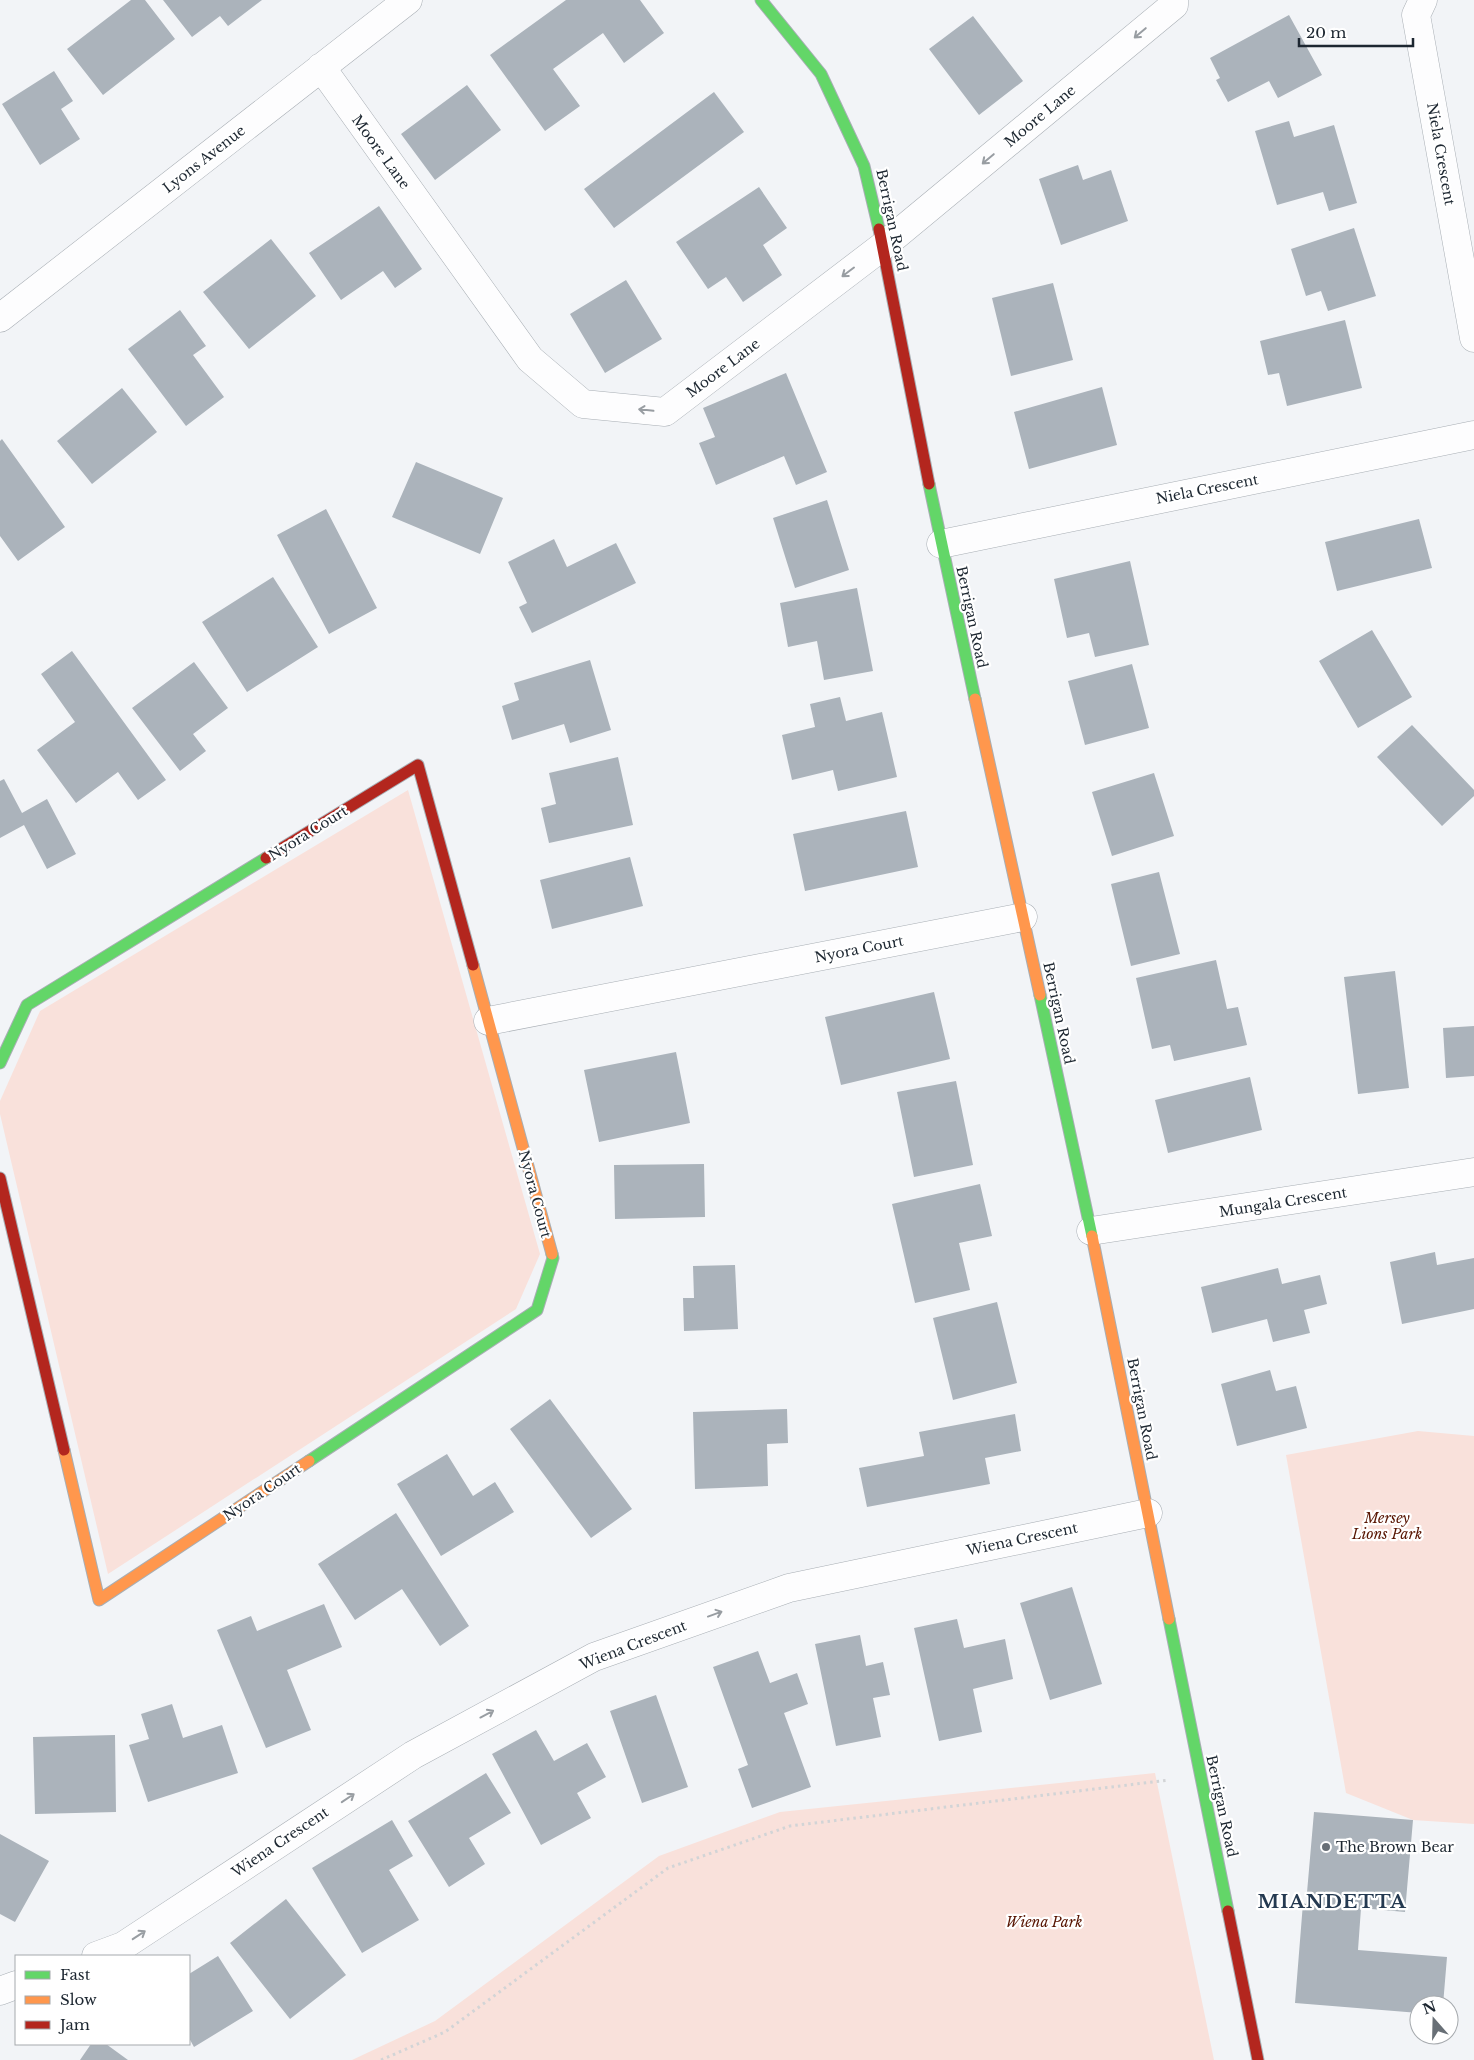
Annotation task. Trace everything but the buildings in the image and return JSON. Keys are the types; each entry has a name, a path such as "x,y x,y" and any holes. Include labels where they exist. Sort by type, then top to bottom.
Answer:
{"street":[{"name":"Lyons Avenue","path":"0,318 408,0"},
{"name":"Berrigan Road","path":"761,0 821,74 864,166 883,246 941,544 1091,1231 1258,2060"},
{"name":"Moore Lane","path":"321,67 530,359 583,404 665,412 883,246 1174,5 1174,0"},
{"name":"Niela Crescent","path":"1423,0 1416,16 1474,338"},
{"name":"Niela Crescent","path":"941,544 1474,435"},
{"name":"Nyora Court","path":"0,1063 27,1006 418,765 553,1258 537,1310 99,1600 0,1178"},
{"name":"Nyora Court","path":"488,1021 1023,917"},
{"name":"Mungala Crescent","path":"1091,1231 1474,1172"},
{"name":"Wiena Crescent","path":"99,1955 123,1946 413,1754 594,1657 789,1588 1148,1513"},
{"path":"0,1991 15,1985"}],"path":[{"path":"382,2060 445,2032 668,1868 790,1826 1200,1776"}],"green space":[{"path":"408,790 540,1254 516,1309 108,1574 0,1114 0,1101 40,1011"},
{"name":"Mersey Lions Park","path":"1418,1431 1474,1436 1474,1824 1413,1820 1346,1793 1286,1455"},
{"name":"Wiena Park","path":"1155,1773 1214,2060 352,2060 435,2021 659,1856 780,1812"}],"traffic: fast":[{"path":"761,0 821,74 864,166 879,229"},
{"path":"929,484 975,699"},
{"path":"0,1063 27,1005 266,858"},
{"path":"1040,995 1092,1236"},
{"path":"309,1461 537,1310 553,1258 552,1254"},
{"path":"1169,1619 1228,1911"}],"traffic: slow":[{"path":"975,699 1040,995"},
{"path":"473,965 552,1254"},
{"path":"1092,1236 1169,1619"},
{"path":"64,1450 99,1600 309,1461"}],"traffic: jam":[{"path":"879,229 929,484"},
{"path":"266,858 418,765 473,965"},
{"path":"0,1178 64,1450"},
{"path":"1228,1911 1258,2060"}],"place":[{"name":"The Brown Bear","path":"1326,1847"}],"district":[{"name":"MIANDETTA","path":"1332,1901"}]}
